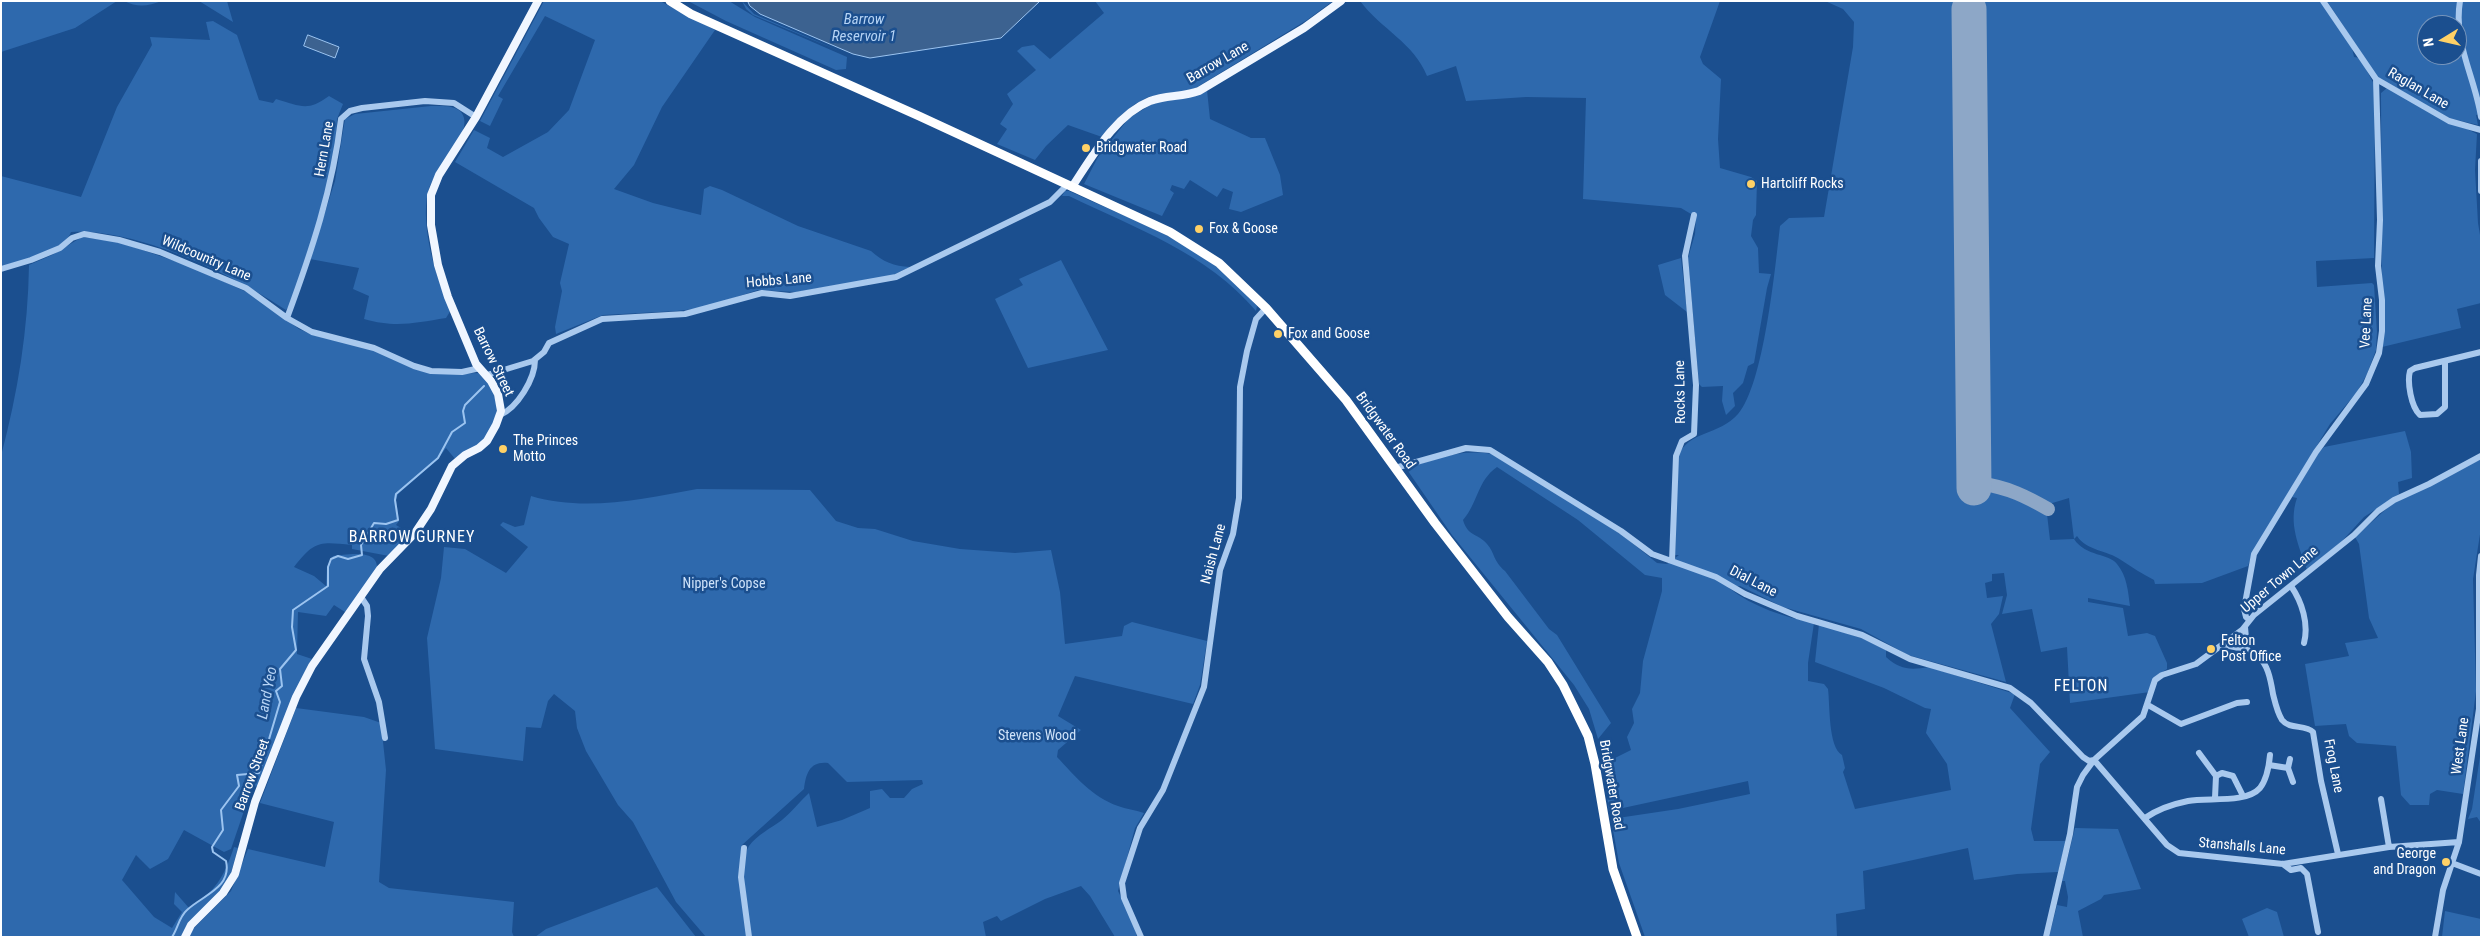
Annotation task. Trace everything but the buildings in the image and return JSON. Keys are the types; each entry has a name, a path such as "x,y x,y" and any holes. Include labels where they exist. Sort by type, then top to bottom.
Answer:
{"highway":[{"name":"Bridgwater Road","path":"670,1 691,14 1163,228 1197,247 1231,272 1266,308 1346,400 1490,593 1548,662 1576,709 1588,736 1595,764 1613,869 1638,937"}],"main road":[{"name":"Barrow Street","path":"185,937 192,925 232,880 255,802 296,697 325,645 361,598 380,569 415,533 431,509 452,466 487,441 500,415 500,400 487,375 480,368 445,289 434,248 430,214 433,188 476,117 538,1"},
{"name":"Barrow Lane","path":"1069,186 1115,129 1138,107 1152,100 1184,96 1199,91 1304,28 1341,1"}],"street":[{"name":"Raglan Lane","path":"2323,1 2376,79 2449,121 2481,130"},
{"path":"2460,1 2458,21 2461,47 2481,117"},
{"name":"Vee Lane","path":"2249,620 2244,609 2254,554 2316,452 2366,384 2379,353 2382,324 2378,266 2380,220 2378,90 2376,79"},
{"path":"2378,90 2386,85"},
{"name":"Hern Lane","path":"287,318 308,260 332,180 341,119 350,111 362,108 425,102 454,103 476,117"},
{"path":"2481,161 2481,190"},
{"name":"Hobbs Lane","path":"535,360 549,343 602,319 685,314 762,293 790,296 896,277 1050,202 1069,186"},
{"name":"Rocks Lane","path":"1672,561 1676,456 1682,441 1694,434 1696,385 1685,256 1694,215"},
{"name":"Wildcountry Lane","path":"1,269 31,260 60,248 72,238 84,234 160,252 246,288 287,318 312,332 374,348 414,366 431,371 468,371 480,368"},
{"name":"Naish Lane","path":"1141,937 1122,890 1128,860 1140,828 1163,790 1204,687 1220,570 1233,534 1239,498 1240,388 1256,320 1266,308"},
{"path":"2445,361 2445,407 2437,414 2420,414 2414,407 2408,378 2410,371 2445,361 2481,352"},
{"path":"487,375 535,360 533,372 515,406 500,415"},
{"name":"Dial Lane","path":"1395,468 1466,448 1490,450 1620,531 1652,554 1716,577 1745,594 1797,616 1862,635 1910,659 2010,688 2031,703 2083,757 2094,760"},
{"name":"Upper Town Lane","path":"2046,937 2070,834 2078,787 2094,760 2143,716 2155,680 2162,675 2196,664 2224,645 2245,627 2249,620 2394,500 2429,484 2481,456"},
{"name":"West Lane","path":"2435,937 2443,890 2459,842 2479,709 2478,575 2481,556"},
{"path":"2291,586 2303,612 2308,640"},
{"path":"361,598 367,606 368,616 364,659 380,702 385,738"},
{"path":"2224,645 2247,649 2245,627"},
{"name":"Frog Lane","path":"2247,649 2256,653 2266,667 2275,704 2283,721 2289,725 2309,728 2313,732 2321,781 2338,854"},
{"path":"2148,705 2181,724 2237,703 2248,702"},
{"path":"2199,753 2216,776 2215,798"},
{"path":"2145,818 2154,812 2180,803 2215,798 2231,799 2253,793 2260,788 2269,765 2270,755"},
{"path":"2290,759 2288,768 2293,782"},
{"name":"Stanshalls Lane","path":"2094,760 2167,845 2179,853 2283,864 2389,847 2459,842"},
{"path":"2269,765 2288,768"},
{"path":"2216,776 2222,773 2233,776 2243,796"},
{"path":"2380,799 2389,847"},
{"path":"744,848 741,877 749,937"},
{"path":"2452,863 2481,874"},
{"path":"2283,864 2291,870 2301,868 2307,874 2318,932"}],"green space":[{"path":"1,1 117,1 75,28 1,52"},
{"path":"124,1 162,1 143,6"},
{"path":"199,1 227,1 233,22"},
{"path":"544,1 660,1 715,30 662,107 634,165 614,189 653,203 701,215 704,189 710,186 798,226 871,251 889,263 910,267 891,276 796,292 758,290 702,308 603,315 556,334 555,327 562,291 560,283 569,244 553,237 534,208 455,162 474,130 490,138 487,148 503,157 548,132 569,110 595,40 545,16 498,96 503,99 490,126 480,121"},
{"path":"688,1 729,1 755,17 847,57 846,69 836,70 726,21"},
{"path":"742,1 754,14 842,52 753,15 746,9"},
{"path":"1095,1 1333,1 1307,20 1194,89 1148,97 1135,104 1119,117 1102,137 1068,125 1046,146 1035,160 997,144 1007,129 1000,124 1013,104 1007,94 1036,70 1017,51 1022,47 1034,45 1050,59 1104,13"},
{"path":"1360,1 1720,1 1700,57 1703,64 1721,79 1718,139 1720,168 1751,177 1757,181 1756,215 1753,220 1751,236 1758,248 1759,273 1771,274 1754,363 1748,366 1743,383 1733,393 1735,406 1726,415 1722,401 1723,386 1702,387 1699,384 1688,258 1695,234 1696,217 1681,208 1583,199 1586,98 1526,97 1466,101 1456,66 1427,76 1421,64 1406,45 1368,11"},
{"path":"1825,1 2320,1 2352,48 2354,57 2360,58 2375,86 2374,258 2316,261 2317,287 2372,283 2374,285 2377,332 2376,350 2367,374 2357,392 2330,424 2252,553 2248,566 2202,583 2155,584 2154,580 2116,557 2086,545 2077,536 2074,539 2085,549 2109,558 2117,564 2125,579 2130,606 2088,598 2088,602 2123,608 2128,636 2147,633 2155,636 2167,663 2167,669 2153,678 2150,692 2070,703 2067,647 2041,652 2032,609 2002,614 2007,595 2004,573 1992,574 1992,581 1985,583 1987,598 2003,596 1999,614 1991,624 2006,682 1908,655 1861,629 1783,607 1740,586 1729,588 1759,606 1791,618 1814,623 1808,663 1808,681 1824,684 1828,689 1832,735 1837,750 1842,755 1845,768 1843,772 1855,809 1951,790 1947,764 1926,733 1931,709 1925,708 1884,688 1815,662 1819,624 1867,640 1886,650 1886,657 1901,667 1917,669 1929,667 2015,694 2010,708 2050,752 2040,764 2031,829 2034,841 2066,841 2058,872 2017,874 1974,880 1968,848 1863,871 1865,909 1836,914 1837,937 1645,937 1619,863 1611,819 1678,809 1750,794 1748,781 1609,811 1603,764 1631,750 1627,737 1634,723 1632,709 1640,693 1643,661 1662,591 1662,578 1645,575 1578,520 1497,467 1481,485 1472,507 1463,520 1470,532 1487,544 1498,564 1549,629 1557,635 1611,723 1598,739 1589,709 1574,685 1452,535 1408,471 1409,467 1450,455 1470,453 1492,454 1621,534 1657,563 1667,564 1679,555 1675,555 1678,457 1683,448 1696,437 1730,421 1738,414 1747,399 1755,378 1767,324 1780,226 1789,218 1824,217 1853,47 1854,22 1843,9","holes":["1971,7 1974,10 1978,467 1985,479 2049,504 2069,498 2074,539 2050,540 2047,514 2024,499 1996,488 1972,488 1969,484 1965,12 1966,8"]},
{"path":"2327,1 2481,1 2481,114 2476,115 2478,125 2449,118 2377,77"},
{"path":"213,21 237,35 259,100 273,103 276,99 309,106 329,96 343,104 337,119 336,150 320,214 291,303 286,310 212,268 154,245 125,237 71,232 67,239 51,250 1,267 1,176 81,197 117,107 152,45 150,37 210,40 206,22"},
{"path":"2387,88 2477,134 2475,170 2481,241 2481,303 2457,309 2461,328 2382,347 2381,93"},
{"path":"1207,90 1210,119 1251,138 1265,138 1280,175 1283,195 1241,212 1229,209 1233,192 1223,188 1217,197 1190,180 1184,189 1172,185 1170,190 1174,193 1162,216 1084,184 1098,157 1129,118 1154,103 1190,97"},
{"path":"431,106 455,108 462,113 464,118 464,126 456,145 431,183 426,206 426,221 431,252 440,284 451,310 446,318 415,323 395,324 364,319 369,296 353,289 359,268 310,259 335,181 345,119 355,114"},
{"path":"1065,191 1069,191 1143,224 1197,253 1236,284 1257,306 1256,311 1237,291 1193,258 1119,219 1069,196 1062,196"},
{"path":"82,237 119,242 192,267 253,295 299,329 313,335 358,345 443,374 481,373 487,380 495,397 497,415 495,423 491,432 482,443 456,460 446,448 438,459 398,494 396,500 399,521 396,525 401,528 399,531 402,533 397,539 404,543 389,556 352,549 352,545 332,543 313,547 294,567 314,576 326,586 327,567 333,556 367,555 376,562 377,568 359,597 345,612 334,605 326,616 298,612 297,654 312,659 286,713 258,786 247,788 246,805 231,849 224,852 184,830 168,859 150,869 136,855 122,880 154,917 172,928 182,912 174,904 175,892 189,908 198,902 218,882 227,867 234,847 238,848 229,880 182,937 1,937 1,456 21,361 27,313 29,265 52,255"},
{"path":"1681,258 1687,312 1665,295 1658,265"},
{"path":"1061,260 1108,350 1028,368 995,299 1023,285 1019,279"},
{"path":"2405,431 2411,452 2412,478 2398,482 2399,494 2364,517 2342,541 2307,570 2294,526 2297,498 2292,497 2319,452 2324,447"},
{"path":"2481,459 2481,528 2473,579 2476,691 2463,794 2437,790 2430,794 2429,805 2410,805 2401,795 2396,746 2357,743 2349,736 2346,724 2315,726 2305,664 2349,656 2345,643 2378,638 2369,618 2359,544 2355,537 2393,503"},
{"path":"697,489 810,490 836,521 858,528 875,529 913,541 960,549 1015,553 1051,550 1060,592 1065,644 1122,636 1124,626 1132,622 1207,641 1200,685 1193,704 1075,676 1058,716 1081,730 1058,750 1057,757 1092,792 1118,806 1144,813 1135,828 1118,891 1133,921 1137,937 1115,937 1090,896 1081,886 1045,899 1001,921 997,916 983,922 986,937 750,937 743,866 749,846 756,838 786,817 809,793 817,827 842,820 870,808 870,791 882,789 890,798 904,798 912,789 923,784 922,780 847,782 828,763 822,763 810,769 804,789 742,845 740,880 747,937 706,937 676,902 633,822 618,805 586,751 577,728 575,711 554,694 548,701 541,728 526,727 523,761 435,749 427,638 441,578 444,547 465,549 506,573 528,547 500,525 503,522 515,527 524,525 531,496 551,501 593,503 635,500"},
{"path":"296,708 364,717 381,723 386,770 379,882 389,888 514,902 512,932 514,937 188,937 194,928 231,891 248,849 325,867 334,822 260,803"},
{"path":"2481,750 2481,823 2477,817 2468,819 2472,809"},
{"path":"2075,828 2118,829 2141,889 2104,895 2101,899 2078,911 2083,937 2049,937 2057,905 2067,907 2068,897 2065,881 2062,881"},
{"path":"657,887 696,937 535,937 546,929"},
{"path":"2267,908 2277,912 2284,937 2249,937 2242,919"},
{"path":"2445,911 2481,919 2481,937 2442,937"}],"water":[{"name":"Barrow Reservoir 1","path":"748,1 1040,1 1001,38 870,58 853,54 760,14 750,6"},
{"path":"308,35 339,47 335,58 304,46"}],"waterway":[{"name":"Land Yeo","path":"172,937 184,913 215,890 225,878 227,870 226,861 213,852 212,847 223,830 221,810 239,786 237,775 259,773 280,702 276,691 282,686 280,669 296,650 292,627 293,610 328,586 328,567 331,559 338,556 348,559 362,555 361,545 374,523 386,524 398,520 396,494 438,458 452,432 465,423 463,411 465,405 484,386"}],"taxiway":[{"path":"1974,474 1983,484 2017,493 2048,509"}],"runway":[{"path":"1969,9 1974,488"}],"place":[{"name":"Bridgwater Road","path":"1086,148"},
{"name":"Hartcliff Rocks","path":"1751,184"},
{"name":"Fox & Goose","path":"1199,229"},
{"name":"Fox and Goose","path":"1278,334"},
{"name":"The Princes Motto","path":"503,449"},
{"name":"Felton Post Office","path":"2211,649"},
{"name":"George and Dragon","path":"2446,862"}],"district":[{"name":"BARROW GURNEY","path":"412,538"},
{"name":"FELTON","path":"2081,687"}],"park label":[{"name":"Nipper's Copse","path":"724,584"},
{"name":"Stevens Wood","path":"1037,736"}]}
